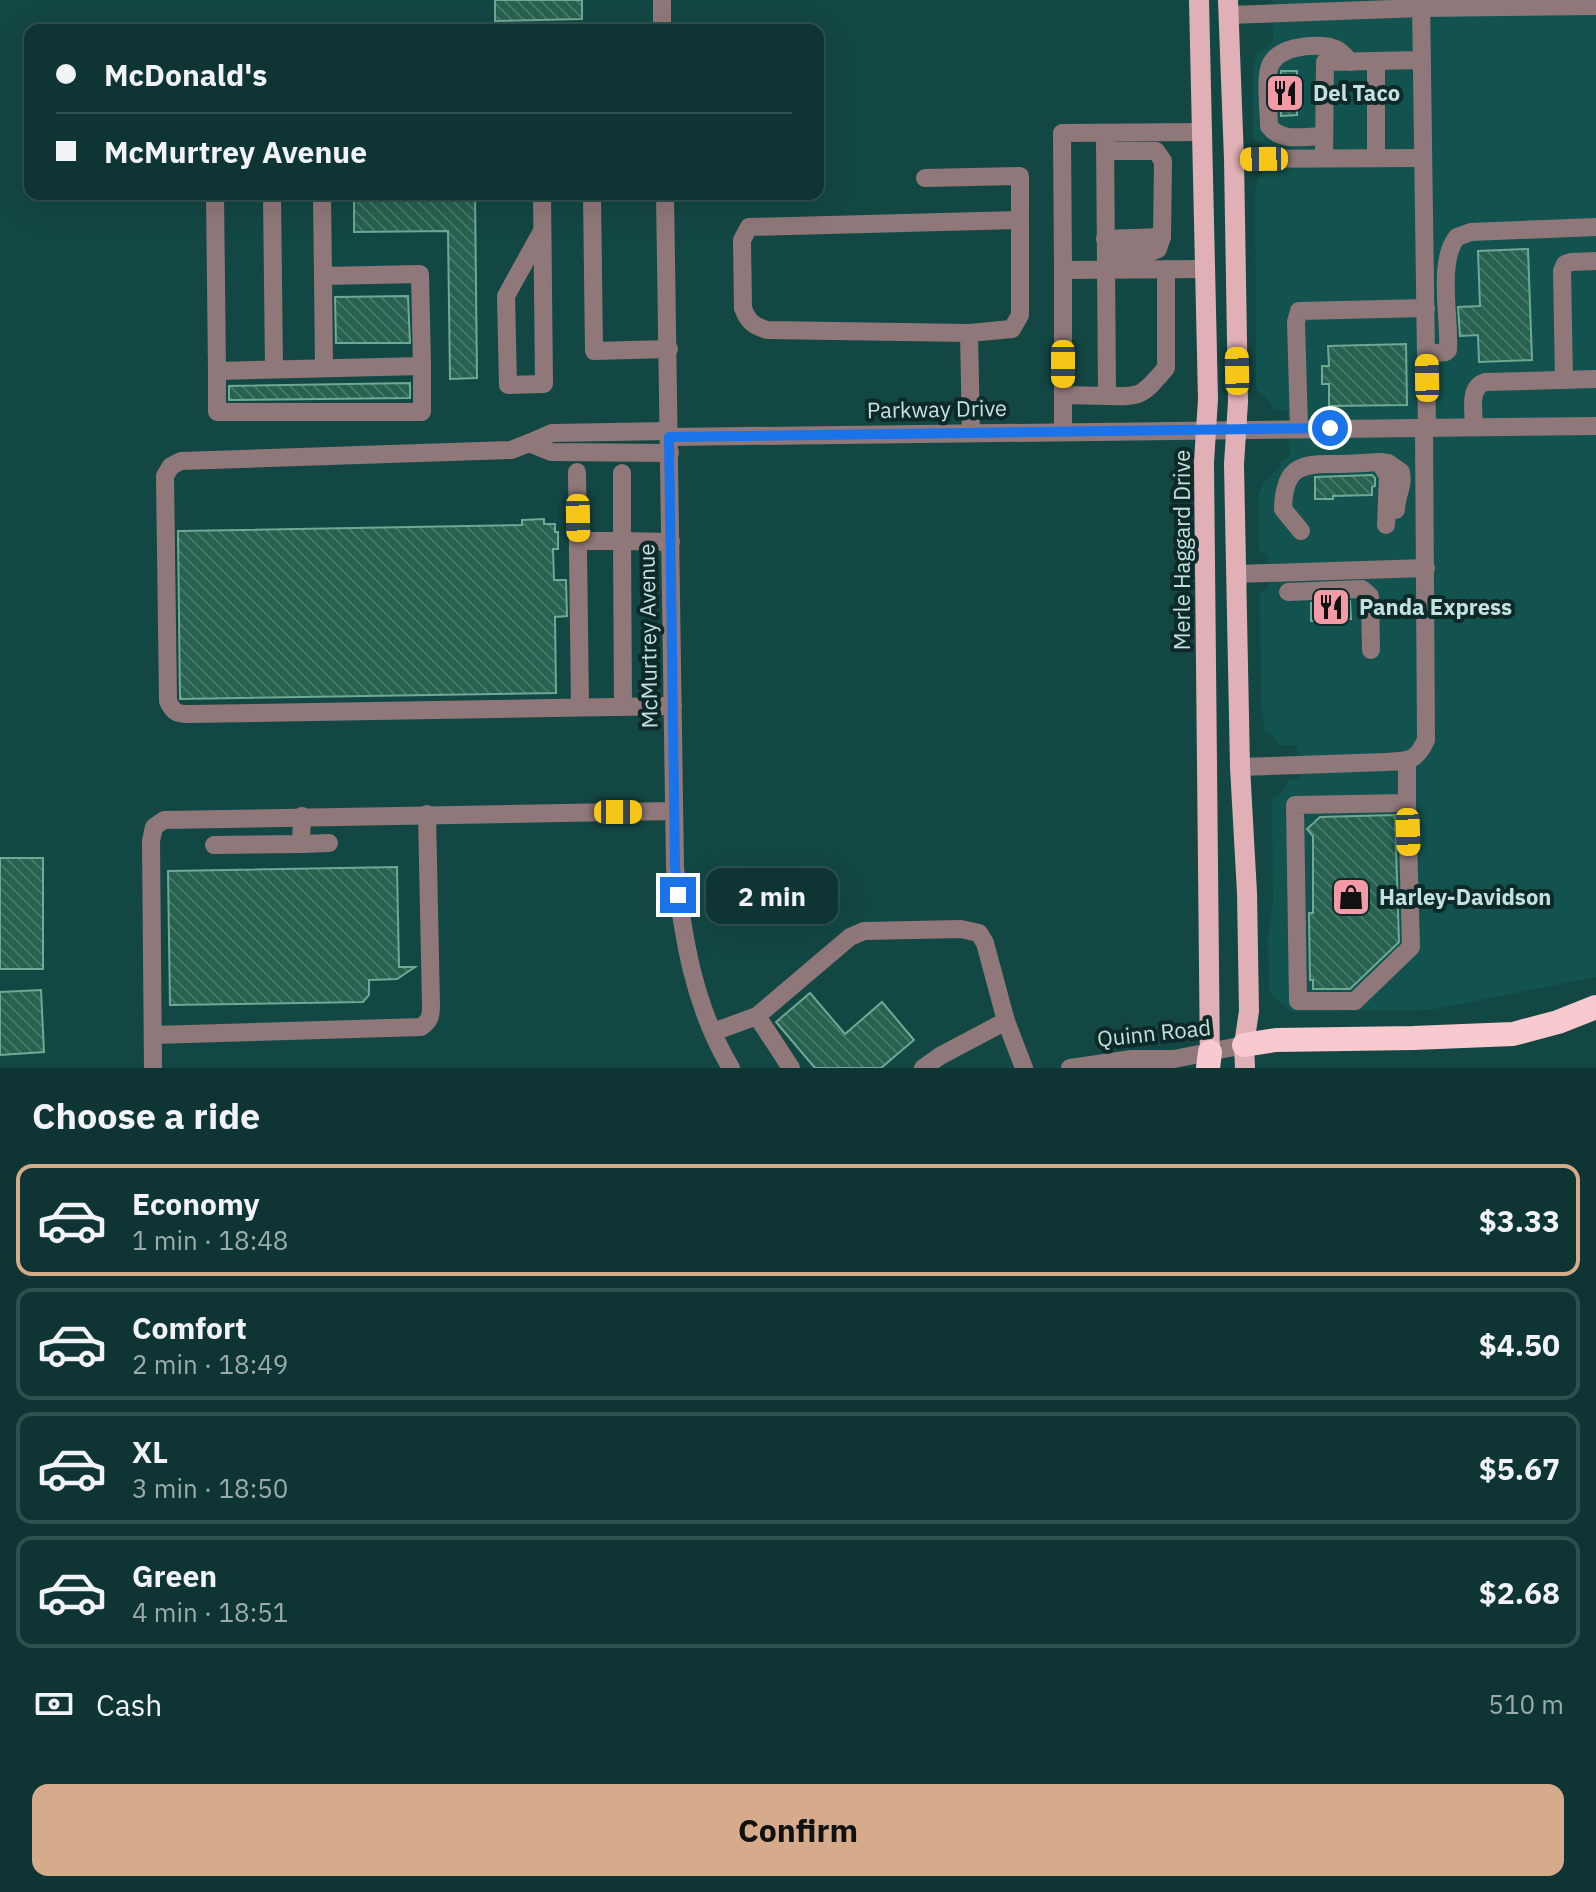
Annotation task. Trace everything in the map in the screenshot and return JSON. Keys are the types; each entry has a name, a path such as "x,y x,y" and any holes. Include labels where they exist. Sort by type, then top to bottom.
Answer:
{"highway":[{"path":"1245,1057 1276,1040 1513,1034 1558,1022 1596,1007"}],"main road":[{"name":"Merle Haggard Drive","path":"1199,0 1208,399 1209,1063"},
{"path":"1224,5 1234,159 1237,429 1234,464 1240,767 1249,996 1245,1057"}],"street":[{"path":"662,0 662,24"},
{"path":"1224,5 1555,3 1596,6"},
{"path":"1240,767 1407,761 1419,754 1426,740 1426,308 1421,4"},
{"path":"1324,136 1281,137 1274,133 1269,126 1269,67 1289,49 1332,47 1343,53 1350,62"},
{"path":"1324,158 1325,62 1422,60"},
{"path":"1376,61 1376,158"},
{"path":"1105,142 1203,132"},
{"path":"1063,270 1162,237 1163,161 1156,151 1062,133 1063,432"},
{"path":"1105,142 1107,396"},
{"path":"1234,159 1423,158"},
{"path":"925,178 1020,176 1020,220 1020,315 1012,329 969,333 767,330 754,326 747,318 743,308 742,240 749,227 1020,220"},
{"path":"215,200 217,412 422,412 420,274 323,276"},
{"path":"272,200 274,369"},
{"path":"322,200 324,368"},
{"path":"542,200 544,384 508,385 506,296 542,231"},
{"path":"592,200 594,351 669,349"},
{"name":"McMurtrey Avenue","path":"665,200 675,868 690,969 713,1032 731,1068"},
{"path":"1426,354 1448,350 1448,268 1450,251 1457,237 1471,232 1596,227"},
{"path":"1106,254 1166,269 1205,269"},
{"path":"1564,380 1562,271 1565,264 1571,262 1596,261"},
{"path":"1063,395 1133,397 1142,394 1166,368 1166,269"},
{"path":"1299,428 1296,322 1299,311 1426,308"},
{"path":"969,333 971,433"},
{"path":"217,371 422,366"},
{"path":"1474,427 1474,390 1478,384 1596,379"},
{"name":"Parkway Drive","path":"580,707 178,714 168,701 165,476 171,466 181,461 511,450 552,433 669,440 1206,429 1596,426"},
{"path":"1301,531 1283,509 1283,487 1300,467 1313,463 1379,462 1388,476 1391,525"},
{"path":"577,472 580,707 673,706"},
{"path":"622,473 623,707"},
{"path":"579,541 671,542"},
{"path":"1236,574 1426,568"},
{"path":"1288,592 1362,589 1370,596 1371,650"},
{"path":"1407,761 1411,947 1355,1001 1298,1001 1295,805 1407,803"},
{"path":"153,1068 151,841 154,827 164,820 674,811"},
{"path":"153,1035 421,1027 427,1023 431,1005 427,814"},
{"path":"301,844 302,816"},
{"path":"214,845 329,843"},
{"path":"713,1032 757,1016 850,937 864,931 961,929 979,933 985,943 1006,1021 1024,1068"},
{"path":"757,1016 791,1068"},
{"path":"923,1068 1006,1021"},
{"name":"Quinn Road","path":"1070,1068 1132,1059 1209,1063 1245,1057"}],"shaded area":[{"path":"1272,0 1596,0 1596,977 1430,1010 1291,1012 1269,992 1268,937 1273,901 1272,803 1274,796 1287,786 1287,781 1300,778 1298,746 1278,745 1271,733 1265,732 1261,709 1260,593 1269,588 1267,554 1259,551 1258,497 1263,483 1290,455 1288,412 1273,409 1256,386 1255,196 1258,179 1262,175 1262,145 1253,139 1253,67 1258,51 1273,41"}],"building":[{"path":"495,0 582,0 582,19 495,21"},
{"name":"Del Taco","path":"1281,71 1297,71 1297,115 1281,116"},
{"path":"354,200 475,200 477,378 450,379 448,231 354,232"},
{"path":"1528,249 1532,360 1479,362 1478,335 1460,336 1458,307 1480,306 1478,251"},
{"path":"408,296 410,343 336,343 335,297"},
{"path":"1406,344 1407,405 1329,406 1329,384 1322,384 1322,366 1329,366 1328,346"},
{"path":"410,383 410,398 229,400 229,386"},
{"path":"1372,475 1375,486 1372,487 1372,495 1315,499 1315,477"},
{"path":"544,519 544,524 555,524 555,532 558,532 558,549 553,549 554,580 566,580 567,616 555,617 556,693 180,699 178,531 522,525 522,520"},
{"name":"Panda Express","path":"1350,601 1351,619 1311,621 1311,603"},
{"path":"1395,815 1399,942 1350,989 1313,989 1313,980 1310,980 1309,913 1313,913 1313,836 1307,829 1320,817"},
{"path":"0,858 43,858 43,969 0,969"},
{"path":"397,867 399,967 415,967 397,979 369,980 369,995 363,1002 170,1005 168,871"},
{"path":"41,990 44,1052 0,1055 0,992"},
{"path":"810,993 845,1034 882,1002 914,1040 881,1068 815,1068 776,1022"}],"place":[{"name":"Del Taco","path":"1285,93"},
{"name":"Panda Express","path":"1331,607"},
{"name":"Harley-Davidson","path":"1351,897"}],"route":[{"path":"678,895 675,868 669,437 1330,428"}]}
